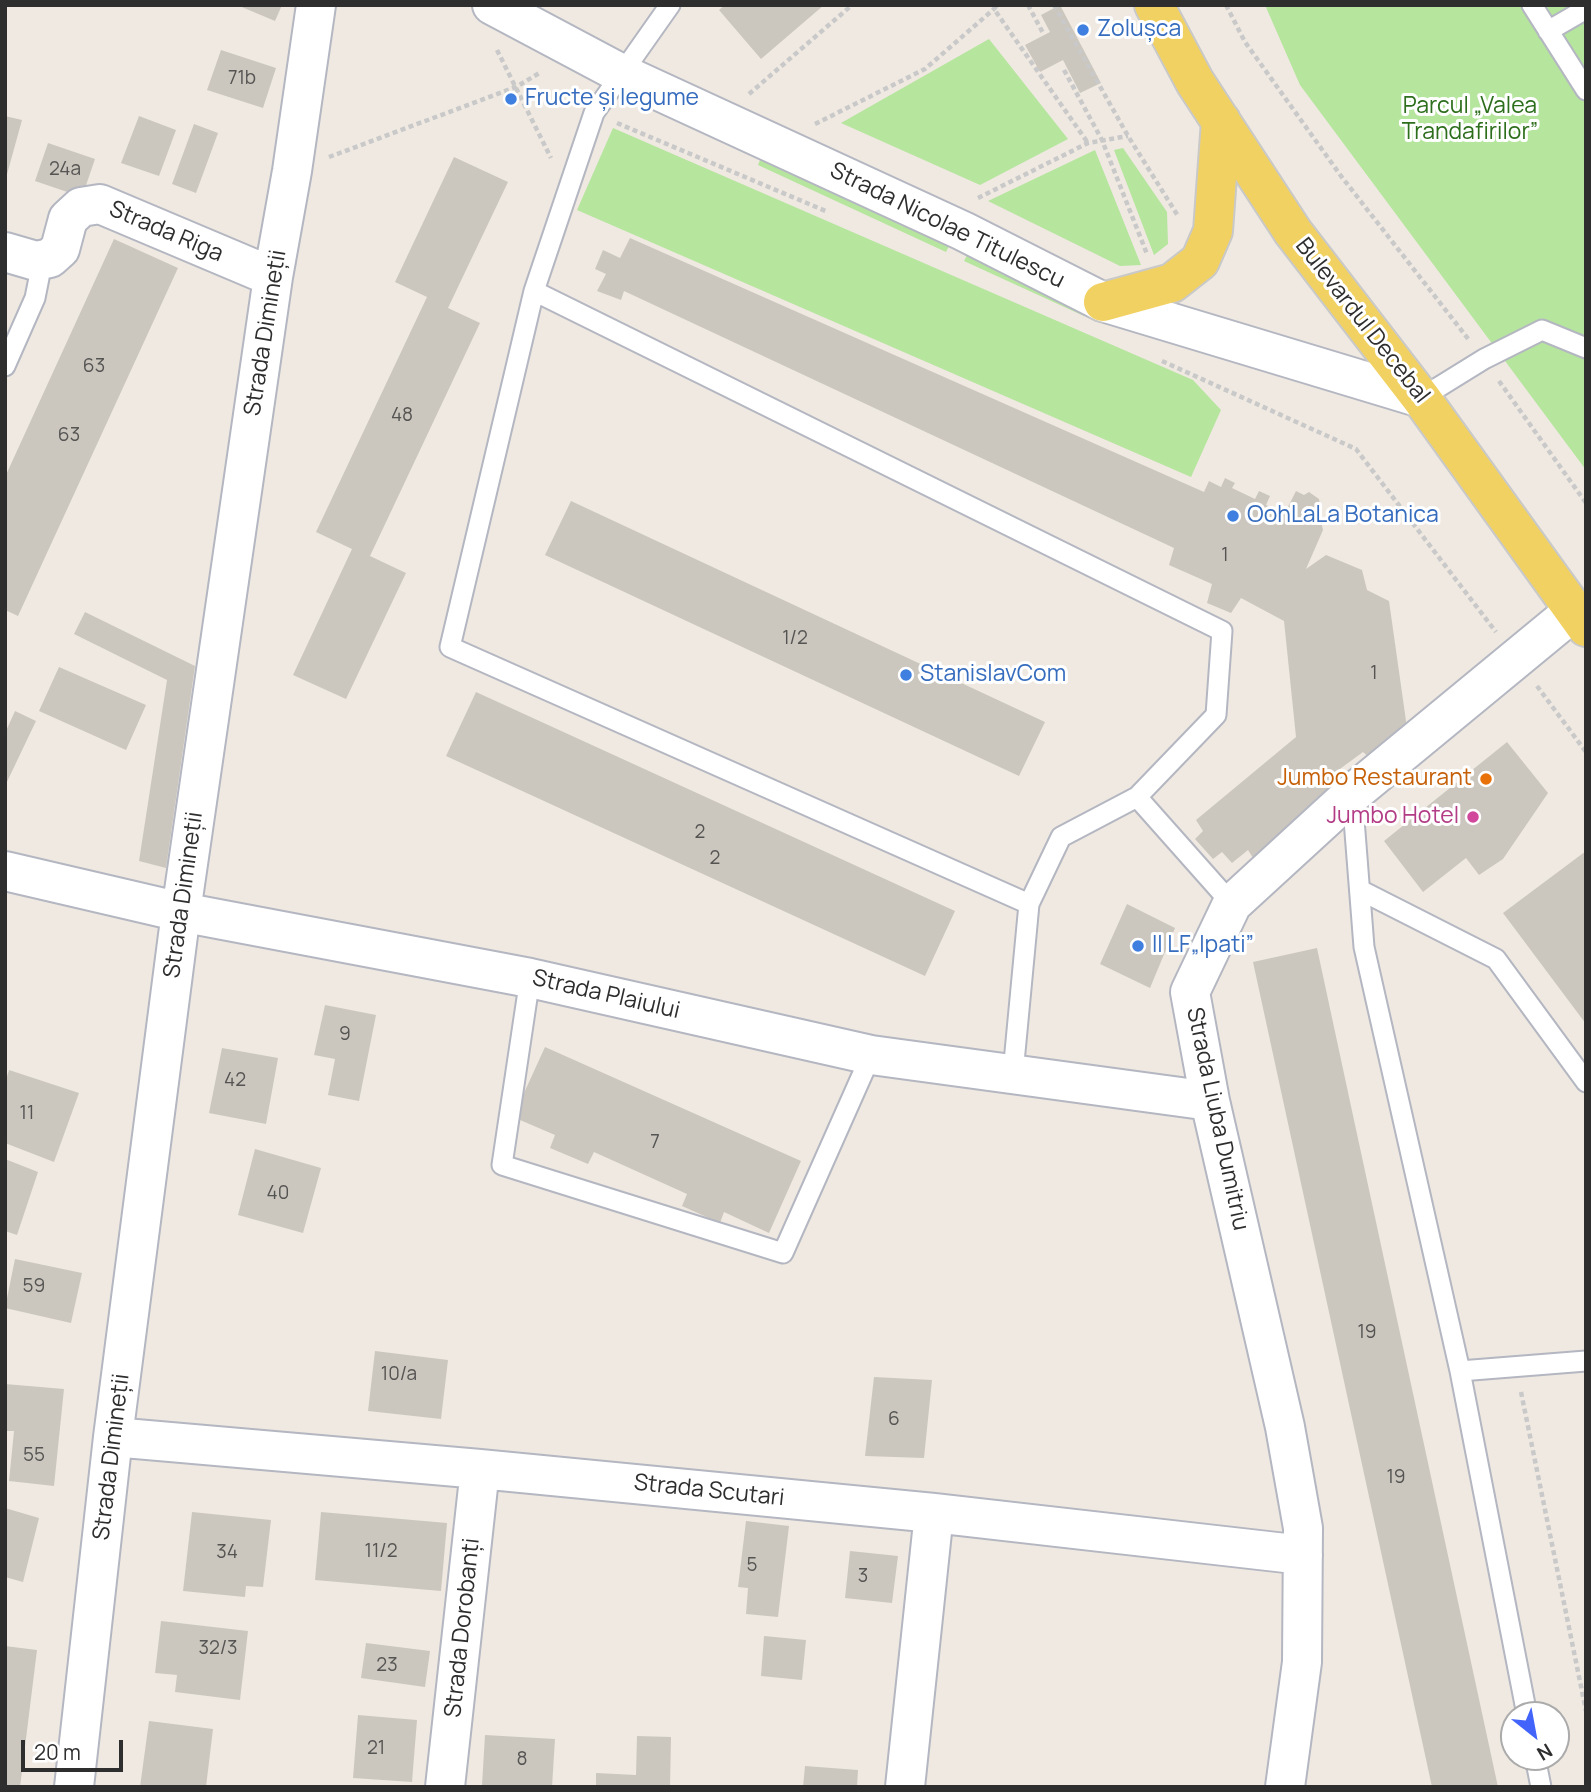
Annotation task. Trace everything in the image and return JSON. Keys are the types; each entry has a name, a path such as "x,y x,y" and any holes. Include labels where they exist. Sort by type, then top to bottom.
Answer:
{"main road":[{"name":"Bulevardul Decebal","path":"1154,5 1195,82 1293,232 1421,398 1580,619"},
{"path":"1103,302 1172,283 1200,261 1213,232 1221,121"}],"street":[{"name":"Strada Dimineții","path":"74,1787 113,1437 181,912 273,277 292,172 316,5"},
{"name":"Strada Nicolae Titulescu","path":"492,23 579,50 621,73 963,231 1103,302 1421,398"},
{"name":"Strada Riga","path":"20,256 50,258 61,249 68,219 81,206 100,204 273,277"},
{"name":"Strada Liuba Dumitriu","path":"1285,1787 1302,1662 1303,1528 1285,1427 1210,1101 1191,992 1232,904 1352,794 1516,658 1580,619"},
{"name":"Strada Plaiului","path":"5,871 181,912 530,978 872,1055 1210,1101"},
{"name":"Strada Scutari","path":"113,1437 934,1513 1303,1555"},
{"name":"Strada Dorobanți","path":"445,1787 480,1469"},
{"path":"905,1787 934,1513"}],"lane":[{"path":"670,5 594,113 567,191 534,291 450,647 1029,904"},
{"path":"1532,5 1586,90"},
{"path":"1548,31 1586,9"},
{"path":"5,366 34,298 39,278 20,256"},
{"path":"534,291 1222,631 1216,715 1137,797 1061,836 1029,904 1013,1073"},
{"path":"1421,398 1483,359 1542,330 1586,348"},
{"path":"1352,794 1364,947 1460,1371 1524,1701"},
{"path":"1137,797 1232,904"},
{"path":"1360,890 1496,959 1586,1082"},
{"path":"530,978 502,1165 783,1253 872,1055"},
{"path":"1460,1371 1586,1361"}],"path":[{"path":"759,100 748,94 852,5"},
{"path":"1028,5 1043,33"},
{"path":"1054,5 1128,136 1179,219"},
{"path":"1226,5 1245,42 1341,176 1483,359 1586,503"},
{"path":"823,132 811,126 925,69 995,7 1088,143"},
{"path":"492,23 516,87 567,191"},
{"path":"292,172 516,87 579,50"},
{"path":"1064,70 1102,140 1149,259"},
{"path":"594,113 836,216"},
{"path":"982,208 970,202 1088,143 1128,136"},
{"path":"1154,357 1356,449 1586,752"},
{"path":"1516,1367 1586,1711"}],"green space":[{"name":"Parcul „Valea Trandafirilor”","path":"1265,5 1586,5 1586,470 1300,85"},
{"path":"989,39 1068,139 980,185 841,123"},
{"path":"613,128 1193,380 1221,410 1191,477 577,210"},
{"path":"1123,148 1167,212 1168,244 1154,255 1114,150"},
{"path":"1095,150 1141,265 1120,266 988,201"},
{"path":"762,155 951,242 946,252 758,165"},
{"path":"970,249 1089,303 1084,316 964,261"}],"building":[{"path":"237,5 282,5 275,21"},
{"path":"725,5 824,5 761,59 719,10"},
{"path":"1060,5 1101,83 1080,93 1063,60 1040,72 1025,45 1050,32 1041,15"},
{"path":"221,50 276,68 263,108 207,90"},
{"path":"5,116 22,120 6,178 5,177"},
{"path":"139,116 176,130 159,176 121,163"},
{"path":"194,124 218,133 196,193 172,184"},
{"path":"48,143 95,159 82,197 35,181"},
{"path":"454,157 508,182 448,308 480,323 370,556 406,573 346,699 293,675 352,549 316,532 427,297 395,282"},
{"path":"630,238 1204,492 1209,481 1221,487 1225,478 1235,483 1232,488 1255,499 1259,491 1270,496 1266,505 1285,513 1296,491 1304,495 1309,492 1319,499 1321,510 1317,519 1321,521 1323,530 1306,569 1326,555 1362,570 1367,590 1389,601 1408,735 1373,761 1363,752 1333,774 1340,785 1253,858 1248,850 1232,863 1222,852 1213,859 1195,839 1203,831 1196,820 1296,737 1284,621 1241,598 1231,613 1207,603 1212,584 1169,565 1174,548 624,291 621,300 597,291 606,274 595,269 603,250 620,258"},
{"path":"114,239 178,268 18,616 5,610 5,477"},
{"path":"571,501 1045,722 1019,776 545,555"},
{"path":"85,612 195,666 166,868 139,861 167,680 74,634"},
{"path":"59,667 146,705 126,750 39,711"},
{"path":"476,692 955,911 925,976 446,756"},
{"path":"15,711 36,721 5,786 5,733"},
{"name":"Jumbo Hotel","path":"1507,742 1548,793 1503,859 1479,875 1466,858 1423,892 1384,841"},
{"path":"1586,851 1586,1024 1503,913"},
{"name":"II LF„Ipati”","path":"1127,904 1175,928 1150,988 1100,964"},
{"path":"1317,948 1498,1787 1432,1787 1253,962"},
{"path":"325,1005 376,1015 359,1101 328,1095 335,1059 314,1055"},
{"path":"545,1047 801,1161 769,1233 724,1212 720,1223 682,1206 687,1194 594,1152 588,1164 550,1148 555,1135 513,1117"},
{"path":"222,1048 278,1058 266,1124 209,1113"},
{"path":"9,1070 79,1093 54,1162 5,1143 5,1083"},
{"path":"255,1149 321,1168 303,1233 238,1215"},
{"path":"5,1159 38,1172 17,1235 5,1231"},
{"path":"15,1259 82,1273 71,1323 5,1308"},
{"path":"375,1351 448,1360 441,1419 368,1411"},
{"path":"874,1377 932,1380 924,1458 865,1456"},
{"path":"5,1384 64,1389 54,1486 9,1481 14,1431 5,1431"},
{"path":"5,1508 39,1518 23,1582 5,1577"},
{"path":"192,1512 271,1520 263,1587 246,1586 245,1597 183,1591"},
{"path":"321,1512 447,1523 441,1591 315,1580"},
{"path":"746,1521 789,1526 778,1617 746,1614 748,1588 738,1587"},
{"path":"850,1551 898,1556 892,1603 845,1598"},
{"path":"161,1621 248,1631 240,1700 175,1692 177,1675 155,1673"},
{"path":"764,1636 806,1640 802,1680 761,1676"},
{"path":"366,1643 430,1651 425,1687 361,1678"},
{"path":"5,1646 37,1650 20,1787 5,1787"},
{"path":"358,1715 417,1720 412,1782 353,1778"},
{"path":"149,1721 213,1729 206,1787 140,1787"},
{"path":"485,1735 555,1739 552,1787 482,1785"},
{"path":"637,1736 671,1737 670,1787 596,1787 596,1773 636,1775"},
{"path":"805,1766 858,1770 857,1787 803,1787"}],"place":[{"name":"Zolușca","path":"1083,30"},
{"name":"Fructe și legume","path":"511,99"},
{"name":"OohLaLa Botanica","path":"1233,516"},
{"name":"StanislavCom","path":"906,675"},
{"name":"Jumbo Restaurant","path":"1486,779"},
{"name":"Jumbo Hotel","path":"1473,817"},
{"name":"II LF„Ipati”","path":"1138,946"}]}
